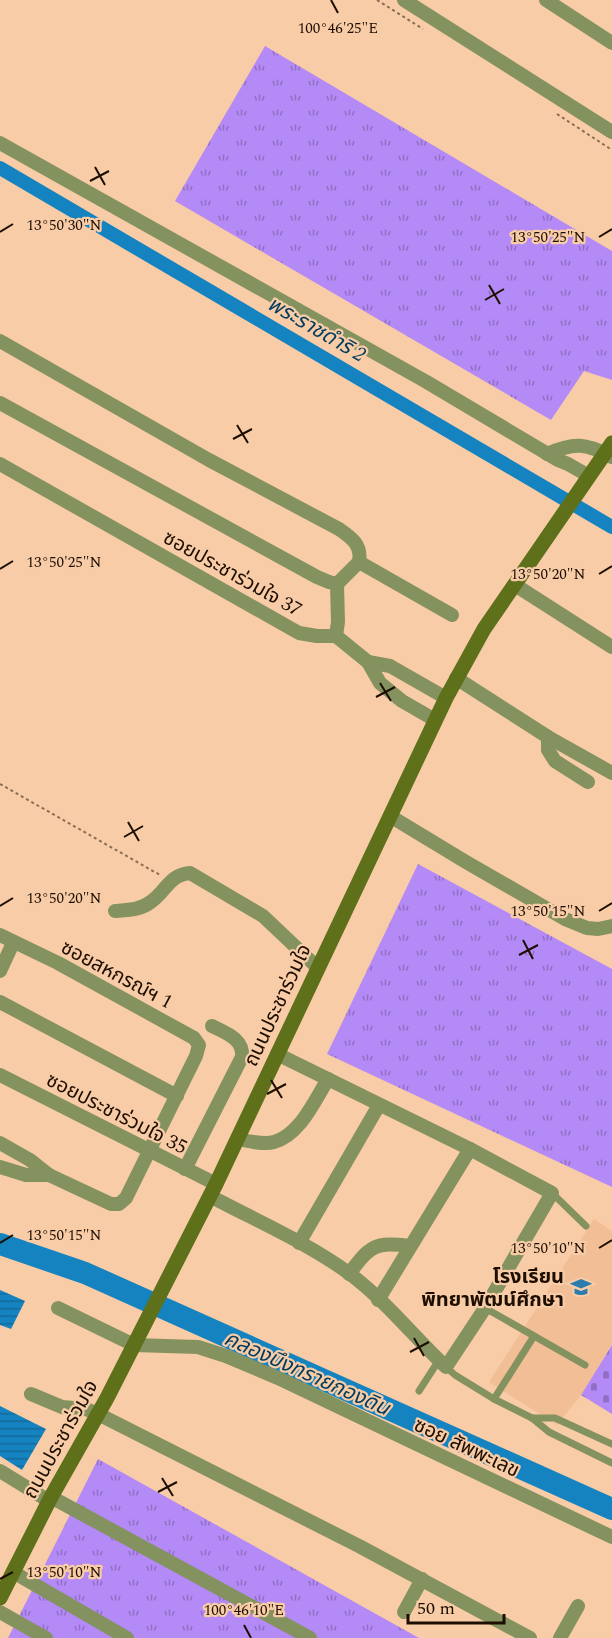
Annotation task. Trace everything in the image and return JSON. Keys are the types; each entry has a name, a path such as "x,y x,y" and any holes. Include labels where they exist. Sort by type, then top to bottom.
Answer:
{"main road":[{"name":"ถนนประชาร่วมใจ","path":"0,1598 213,1190 456,678 484,629 610,451"}],"street":[{"path":"404,0 612,132"},
{"path":"546,0 612,43"},
{"path":"0,143 425,381 547,454 587,481"},
{"path":"0,341 209,460 339,529 353,540 359,548 359,562 338,584 336,636 368,662 380,683 402,701 435,720"},
{"path":"0,403 317,577 338,584"},
{"path":"547,454 565,446 580,445 610,451"},
{"name":"ซอยประชาร่วมใจ 37","path":"0,464 300,633 336,636"},
{"path":"359,562 452,615"},
{"path":"515,585 612,647"},
{"path":"368,662 390,666 446,698"},
{"path":"456,678 612,773"},
{"path":"548,736 548,750 555,761 588,782"},
{"path":"390,816 565,919 587,928 598,929 612,926"},
{"path":"115,911 138,909 153,900 180,874 190,873 263,916 318,968"},
{"name":"ซอยสหกรณ์ฯ 1","path":"0,935 58,963 194,1038 199,1045 199,1050 177,1096"},
{"path":"0,971 13,943"},
{"path":"0,1002 177,1096 126,1198 115,1205 49,1175 30,1160 0,1143"},
{"path":"185,1169 242,1057 243,1050 240,1044 212,1026"},
{"path":"278,1054 470,1149 552,1193 485,1308 442,1364"},
{"name":"ซอยประชาร่วมใจ 35","path":"0,1075 185,1169 213,1190 349,1274 442,1364"},
{"path":"237,1139 272,1143 280,1140 301,1122 328,1079"},
{"path":"299,1243 379,1105"},
{"path":"378,1300 470,1149"},
{"path":"0,1167 26,1175 49,1175"},
{"path":"349,1274 372,1247 393,1244 410,1246"},
{"path":"58,1308 134,1345"},
{"name":"ซอย สัพพะเลข","path":"134,1345 198,1347 226,1356 278,1378 612,1537"},
{"path":"31,1394 62,1407 86,1409 98,1414 422,1579 530,1638"},
{"path":"0,1471 310,1638"},
{"path":"13,1572 127,1638"},
{"path":"404,1612 422,1579"},
{"path":"560,1638 579,1606"},
{"path":"0,1612 46,1638"}],"lane":[{"path":"552,1193 586,1226"},
{"path":"485,1308 585,1365"},
{"path":"494,1399 534,1336"},
{"path":"419,1391 442,1364 455,1375 494,1399 532,1418 549,1432 612,1463"},
{"path":"532,1418 555,1418 612,1444"}],"path":[{"path":"0,784 171,881"}],"shaded area":[{"name":"โรงเรียน พิทยาพัฒน์ศึกษา","path":"594,1219 612,1231 612,1344 581,1395 557,1425 489,1382"}],"green space":[{"path":"265,46 612,251 612,380 584,371 551,420 175,201"},
{"path":"418,864 612,969 612,1187 327,1054"},
{"path":"612,1345 612,1414 581,1395"},
{"path":"98,1459 419,1638 8,1638"}],"water":[{"path":"0,1290 25,1301 11,1329 0,1325"},
{"path":"0,1406 46,1429 22,1470 0,1456"}],"waterway":[{"name":"พระราชดำริ 2","path":"0,168 612,527"},
{"name":"คลองบึงทรายกองดิน","path":"0,1244 85,1273 612,1509"}],"place":[{"name":"โรงเรียน พิทยาพัฒน์ศึกษา","path":"581,1287"}]}
